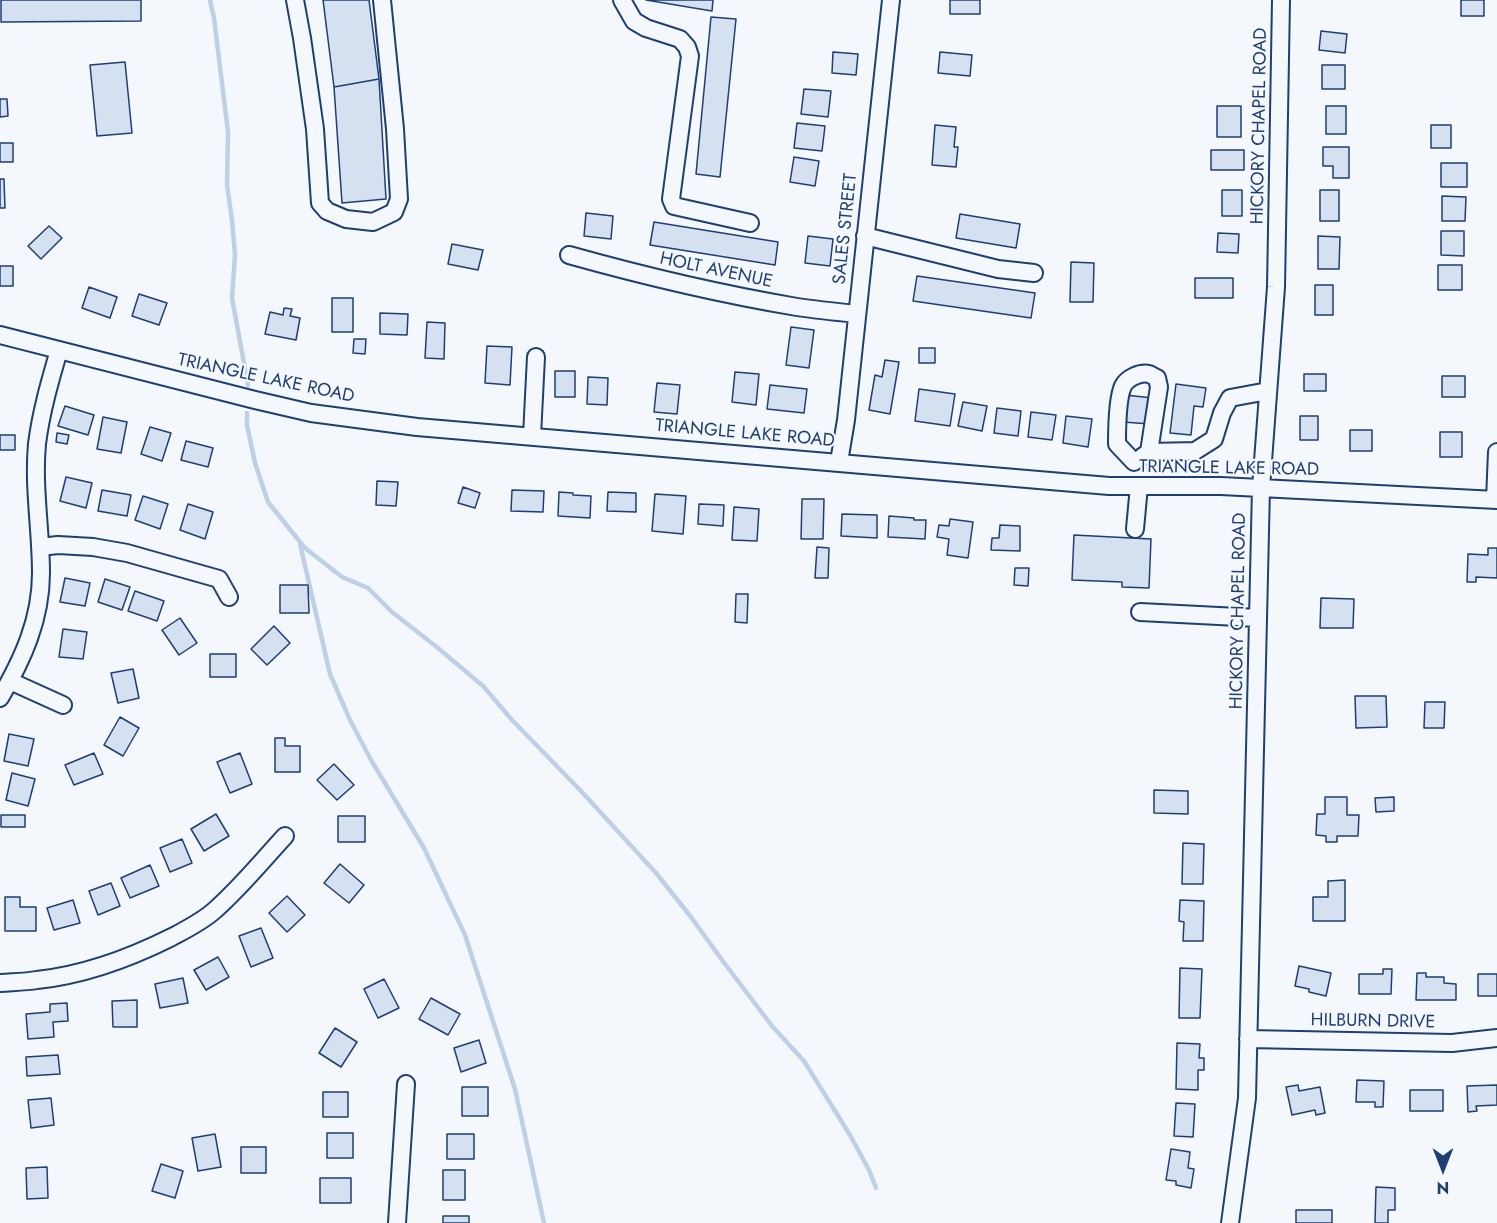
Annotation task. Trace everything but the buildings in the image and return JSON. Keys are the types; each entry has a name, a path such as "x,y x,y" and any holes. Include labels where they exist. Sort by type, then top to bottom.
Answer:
{"street":[{"path":"295,0 315,129 320,203 327,211 346,219 374,222 394,212 399,199 382,0"},
{"path":"622,0 633,21 646,28 680,39 687,47 690,56 671,199 674,206 750,223"},
{"name":"SALES STREET","path":"839,462 846,420 891,0"},
{"name":"HICKORY CHAPEL ROAD","path":"1230,1223 1247,1098 1261,488 1276,287 1281,0"},
{"path":"865,236 998,269 1034,273"},
{"name":"HOLT AVENUE","path":"569,255 697,288 799,308 857,314"},
{"name":"TRIANGLE LAKE ROAD","path":"0,335 311,413 417,427 1109,486 1221,486 1496,500"},
{"path":"0,698 25,651 36,617 41,575 36,478 37,445 44,402 59,350"},
{"path":"532,436 536,357"},
{"path":"1135,529 1134,462 1117,444 1117,423 1124,385 1139,374 1148,374 1157,378 1159,387 1149,452"},
{"path":"1134,462 1149,452 1195,451 1214,440 1222,413 1230,398 1268,391"},
{"path":"1496,500 1497,452"},
{"path":"40,547 75,545 127,553 219,579 229,597"},
{"path":"1140,612 1258,618"},
{"path":"10,681 63,705"},
{"path":"0,983 76,974 145,951 214,912 285,836"},
{"name":"HILBURN DRIVE","path":"1248,1040 1452,1042 1497,1038"},
{"path":"397,1223 406,1084"}],"waterway":[{"path":"210,0 228,132 227,185 235,255 232,298 248,385"},
{"path":"247,413 247,425 255,463 268,502 305,548 342,577 368,588 392,612 483,686 512,720 656,873 772,1026 804,1061 850,1135 876,1188"},
{"path":"300,544 330,674 371,760 424,848 465,935 515,1089 544,1223"}]}
